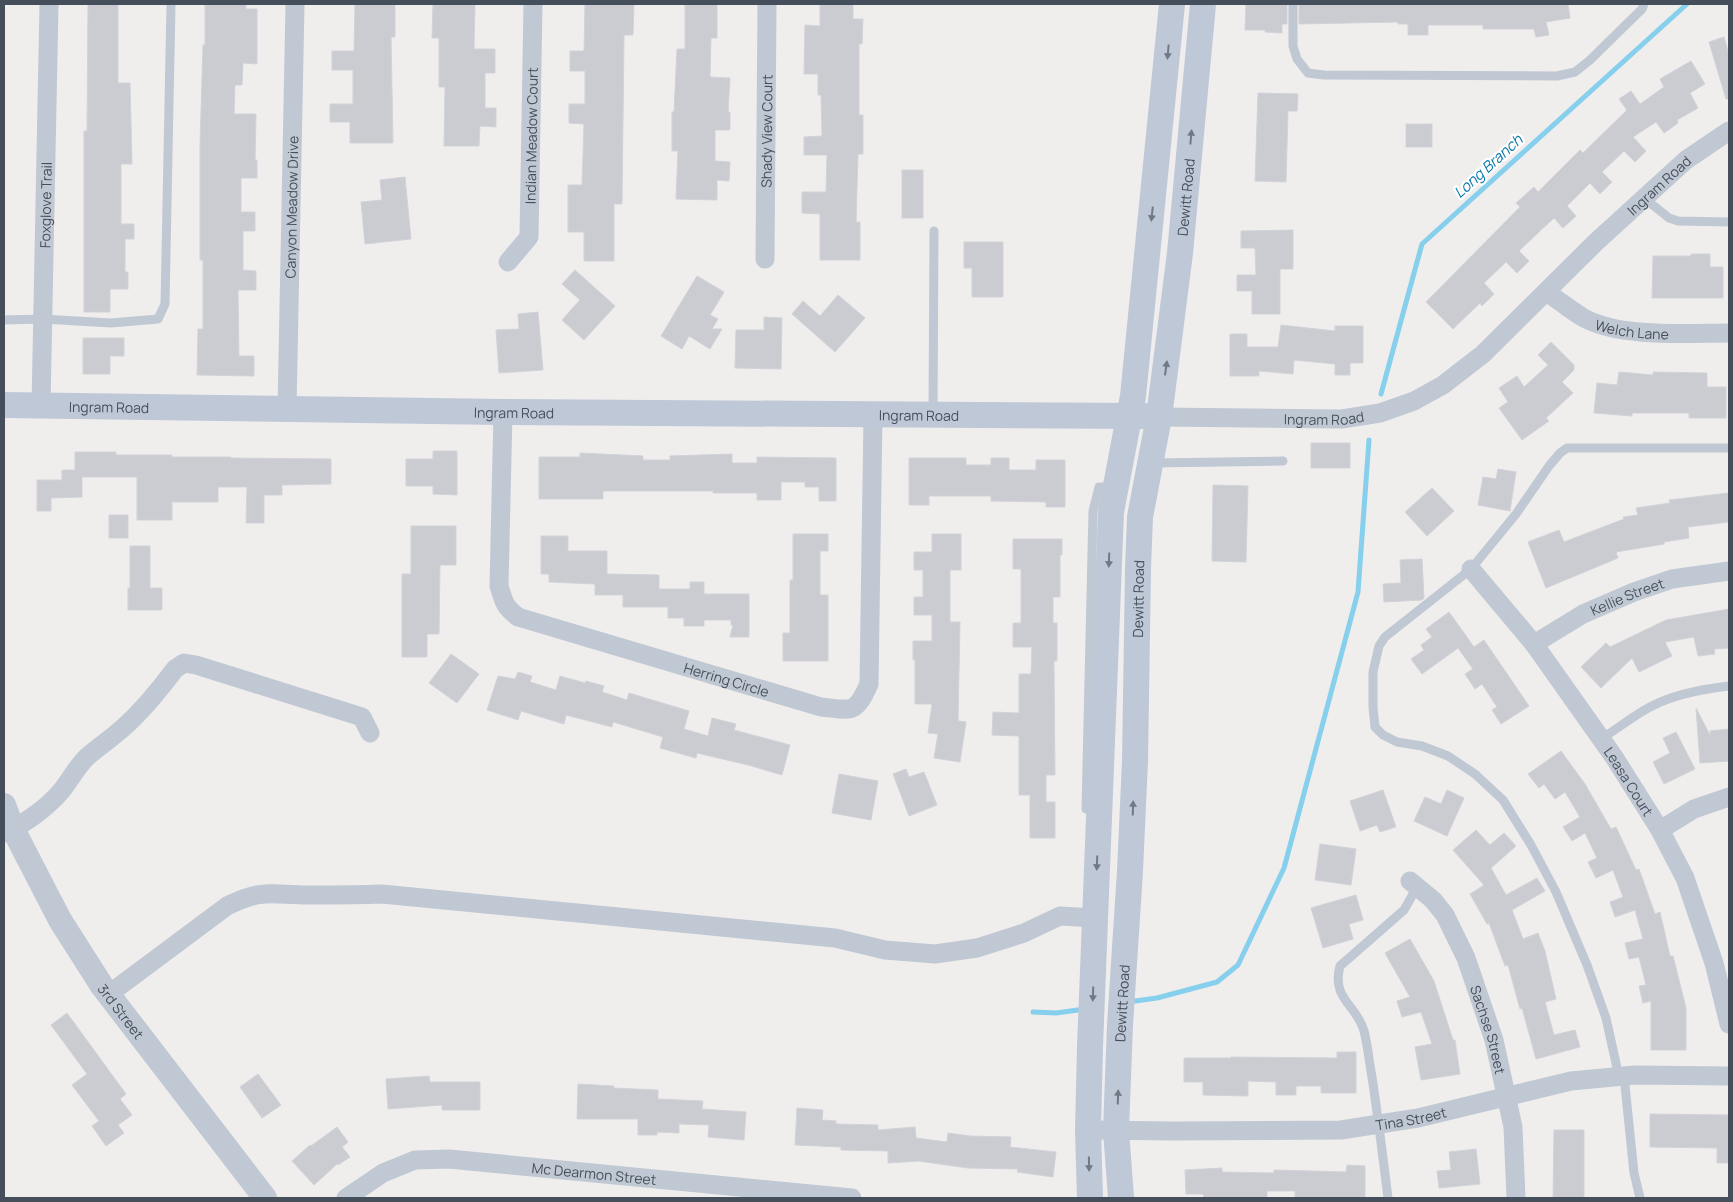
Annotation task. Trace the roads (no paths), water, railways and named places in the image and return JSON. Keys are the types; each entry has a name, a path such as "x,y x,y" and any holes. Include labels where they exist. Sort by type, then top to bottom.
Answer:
{"main road":[{"name":"Dewitt Road","path":"1090,1198 1088,1130 1095,918 1092,828 1111,512 1133,396 1172,4"},
{"name":"Dewitt Road","path":"1121,1198 1116,1130 1135,761 1140,516 1159,417 1180,253 1203,4"},
{"name":"Ingram Road","path":"4,405 503,412 1159,417"},
{"path":"1115,487 1145,490"},
{"path":"1092,828 1132,837"},
{"path":"1095,918 1128,920"}],"street":[{"name":"Foxglove Trail","path":"41,406 49,4"},
{"name":"Canyon Meadow Drive","path":"287,409 294,4"},
{"name":"Indian Meadow Court","path":"508,262 529,236 533,4"},
{"name":"Shady View Court","path":"765,260 767,4"},
{"name":"Ingram Road","path":"1159,417 1342,418 1380,413 1414,401 1443,385 1483,354 1596,242 1644,198 1686,160 1729,131"},
{"name":"Welch Lane","path":"1546,292 1585,319 1615,329 1649,332 1729,333"},
{"name":"Herring Circle","path":"503,412 499,586 506,607 509,610 518,617 821,707 849,710 861,702 869,684 873,415"},
{"name":"Leasa Court","path":"1471,569 1534,644 1601,739 1660,830 1685,878 1724,978 1729,1024"},
{"name":"Kellie Street","path":"1534,644 1583,614 1634,592 1672,579 1729,571"},
{"path":"9,831 43,808 62,790 75,770 88,756 126,725 175,669 184,663 196,665 362,717 370,733"},
{"path":"1660,830 1694,809 1729,797"},
{"name":"3rd Street","path":"4,806 9,831 60,920 109,994 265,1198"},
{"name":"Sachse Street","path":"1414,884 1433,900 1444,915 1466,958 1494,1040 1514,1127 1516,1198"},
{"path":"109,994 227,906 246,897 262,893 307,895 382,894 835,938 885,950 935,954 977,948 1024,933 1060,916 1095,918"},
{"name":"Tina Street","path":"1088,1130 1341,1130 1418,1118 1571,1081 1621,1076 1729,1076"},
{"name":"Mc Dearmon Street","path":"346,1198 384,1173 415,1160 441,1160 852,1198"}],"lane":[{"path":"4,320 43,319 111,323 158,319 164,304 171,4"},
{"path":"1293,4 1293,46 1297,59 1308,73 1324,75 1557,76 1575,72 1590,60 1642,9 1644,4"},
{"path":"1644,198 1669,218 1678,221 1729,222"},
{"path":"933,416 934,230"},
{"path":"1640,1198 1634,1173 1621,1076 1606,1018 1587,965 1556,892 1531,845 1503,800 1474,774 1448,756 1422,746 1397,742 1383,735 1375,727 1373,707 1374,672 1379,646 1385,637 1471,569 1516,514 1548,466 1567,448 1729,448"},
{"path":"1151,463 1283,461"},
{"path":"1601,739 1650,707 1663,701 1706,688 1729,686"},
{"path":"1388,1198 1379,1124 1363,1029 1338,986 1338,975 1340,966 1404,910 1414,884"}],"waterway":[{"name":"Long Branch","path":"1381,394 1422,244 1687,4"},
{"path":"1128,1002 1157,998 1217,982 1238,965 1284,868 1358,592 1369,440"},
{"path":"1033,1012 1056,1013 1085,1009"}]}
